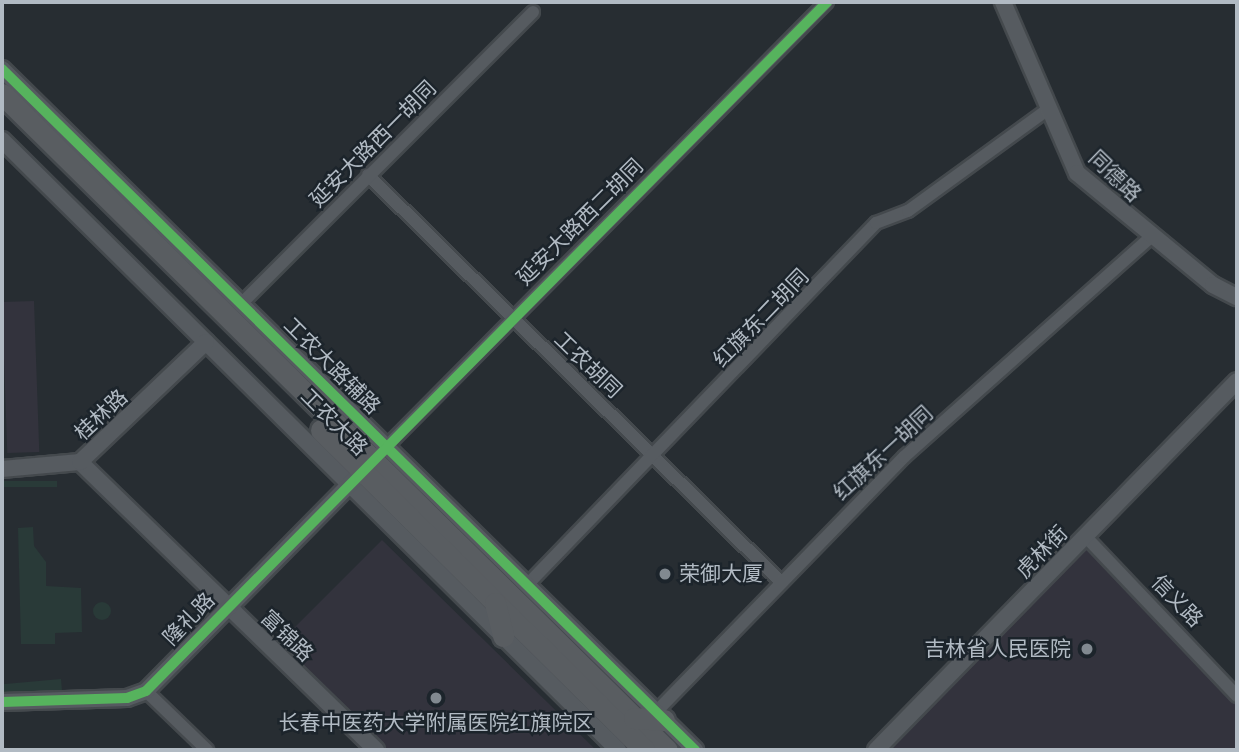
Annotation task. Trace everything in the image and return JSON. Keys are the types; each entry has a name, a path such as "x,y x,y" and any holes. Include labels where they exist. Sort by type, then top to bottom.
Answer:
{"main road":[{"name":"工农大路","path":"2,94 368,466 494,601 644,750"},
{"name":"工农大路","path":"2,113 667,750"},
{"path":"494,601 503,636"},
{"path":"634,718 660,716"}],"street":[{"name":"延安大路西二胡同","path":"368,466 827,2"},
{"name":"同德路","path":"1003,2 1047,110 1077,173 1151,237 1237,297"},
{"name":"延安大路西一胡同","path":"241,304 533,12"},
{"name":"工农大路辅路","path":"2,69 241,304 503,636 624,749"},
{"name":"红旗东二胡同","path":"527,585 876,223 908,211 1047,110"},
{"name":"工农大路辅路","path":"2,140 206,342 527,585 695,750"},
{"name":"工农胡同","path":"368,175 781,582"},
{"name":"红旗东一胡同","path":"660,716 781,582 904,457 1151,237"},
{"name":"桂林路","path":"2,469 80,462 206,342"},
{"name":"虎林街","path":"876,750 1237,381"},
{"name":"富锦路","path":"80,462 376,750"},
{"name":"隆礼路","path":"146,691 368,466"},
{"name":"信义路","path":"1086,537 1237,696"},
{"path":"2,702 127,698 146,691 207,750"}],"shaded area":[{"path":"34,301 39,452 7,453 2,302"},
{"path":"2,481 57,481 57,487 2,487"},
{"path":"33,527 34,546 46,562 46,586 81,588 82,632 55,633 55,644 21,644 18,528"},
{"name":"长春中医药大学附属医院红旗院区","path":"382,540 596,750 383,750 277,645"},
{"name":"吉林省人民医院","path":"1087,545 1237,702 1237,750 887,750"},
{"path":"102,602 108,605 111,611 108,617 102,620 96,617 93,611 96,605"},
{"path":"61,679 62,690 3,695 2,684"}],"cycle path":[{"path":"2,702 127,698 146,691 827,2"},
{"path":"2,69 695,750"}],"place":[{"name":"荣御大厦","path":"665,574"},
{"name":"吉林省人民医院","path":"1087,649"},
{"name":"长春中医药大学附属医院红旗院区","path":"436,698"}]}
